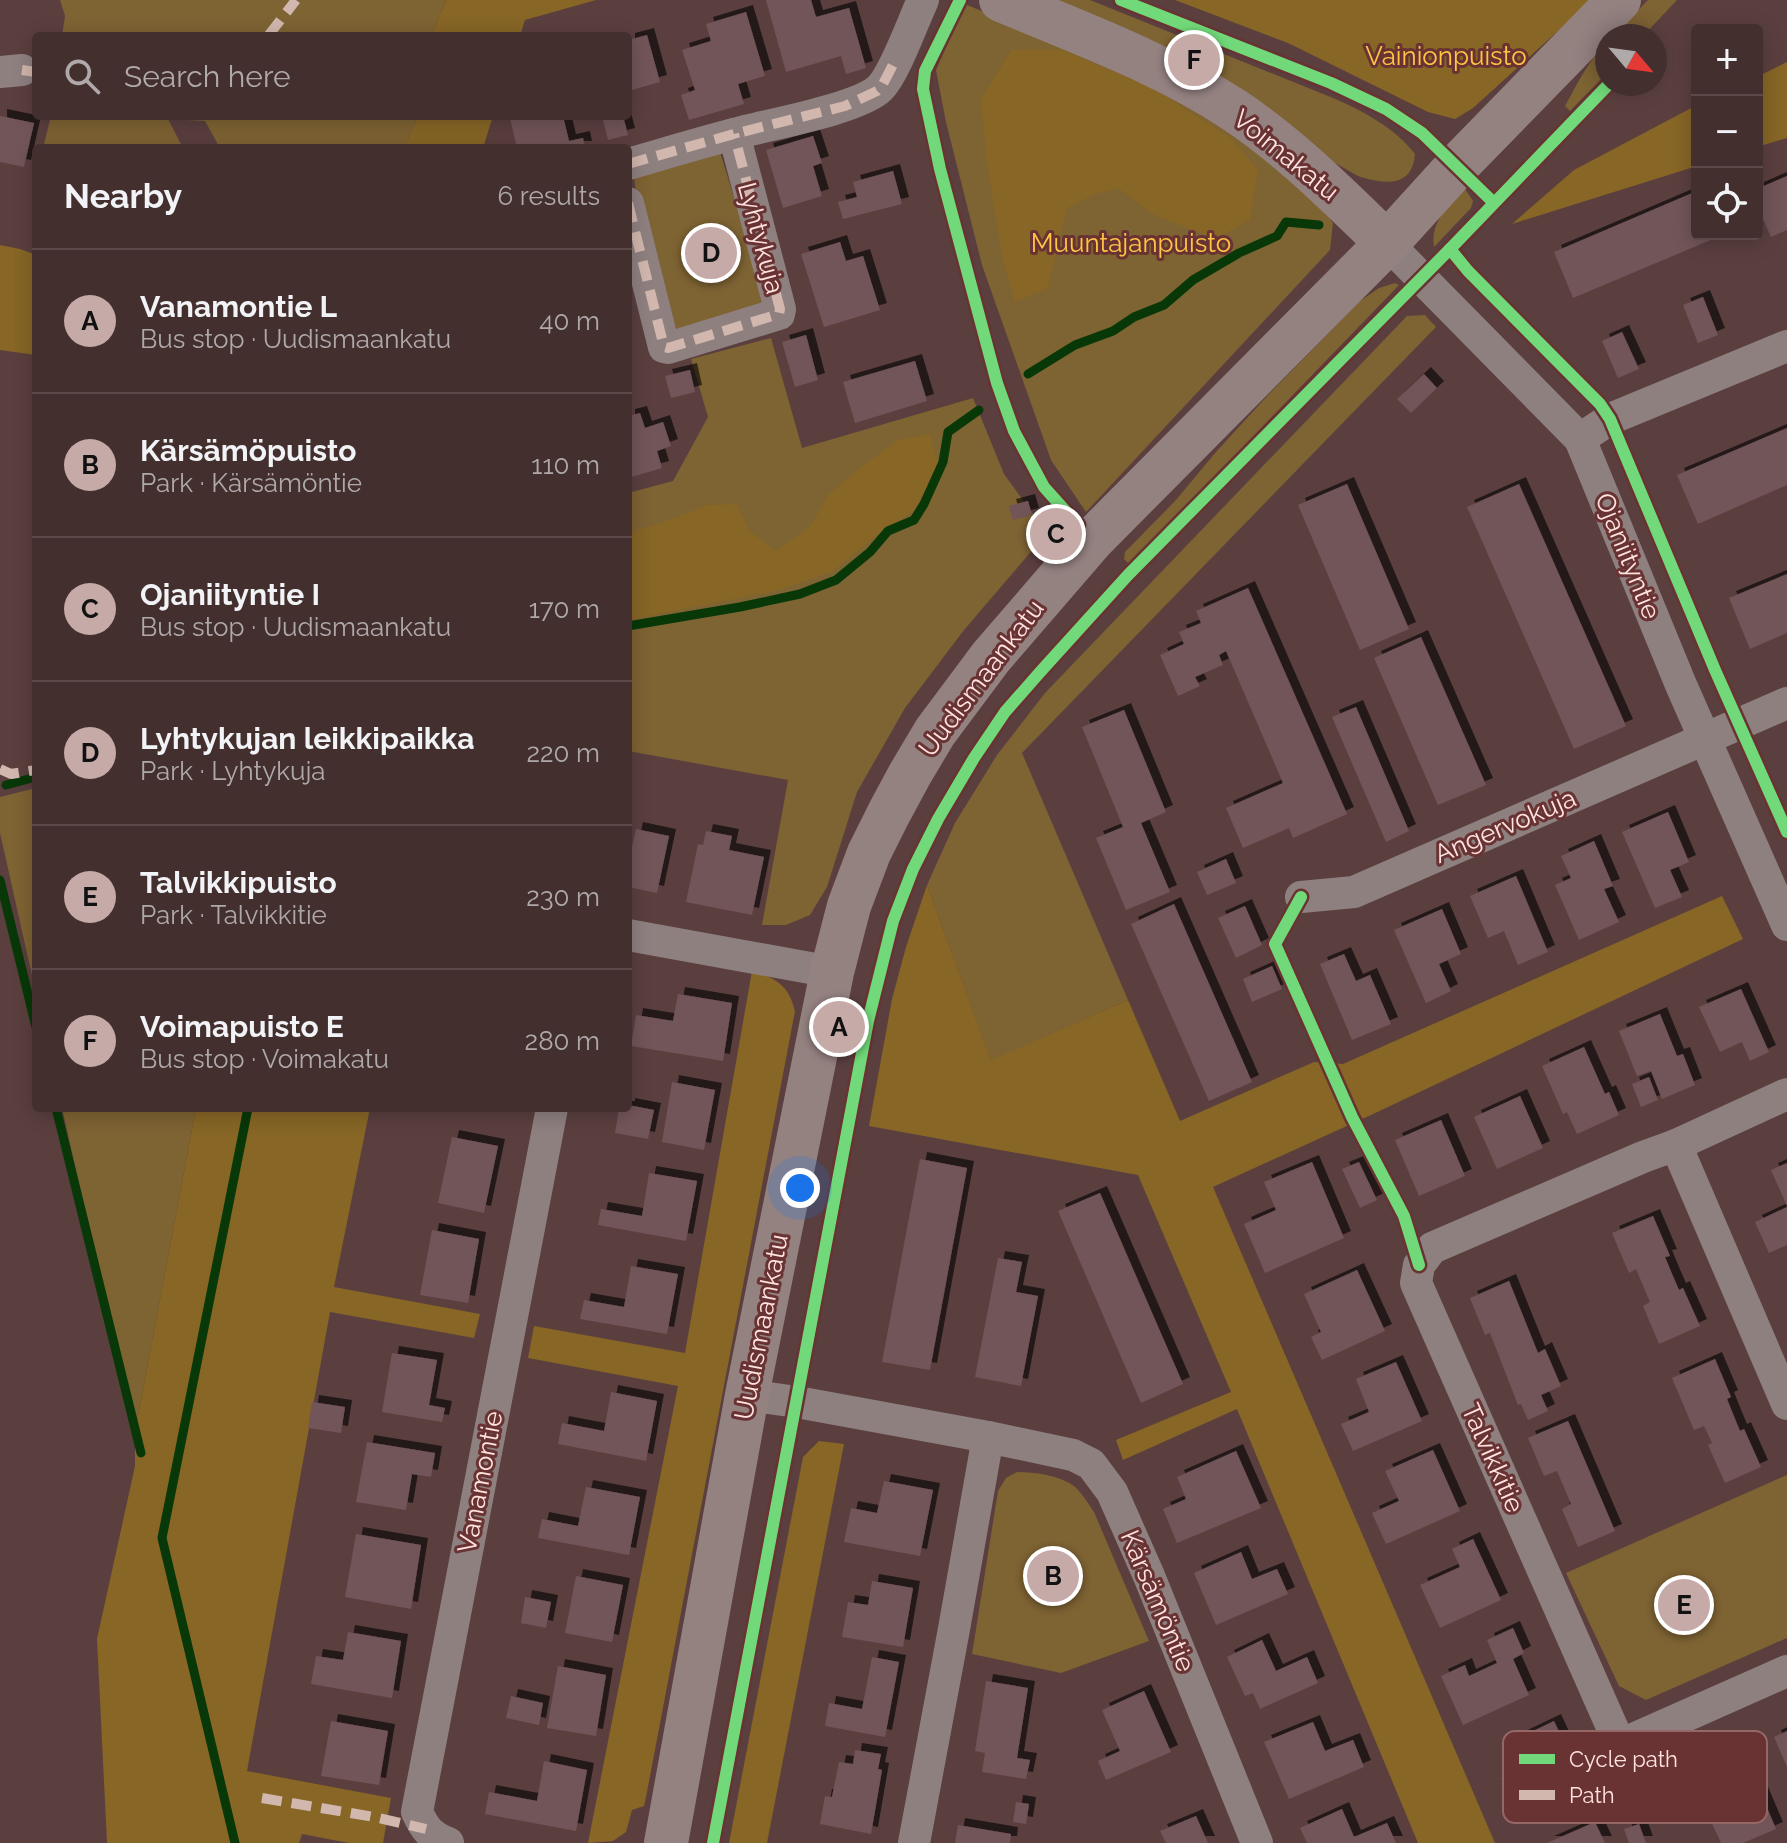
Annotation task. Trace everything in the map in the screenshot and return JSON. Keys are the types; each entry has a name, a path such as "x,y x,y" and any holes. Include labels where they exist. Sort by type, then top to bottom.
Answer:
{"street":[{"path":"632,163 845,106 877,91 897,57 923,0"},
{"name":"Voimakatu","path":"1001,0 1157,67 1237,112 1284,148 1387,243"},
{"name":"Uudismaankatu","path":"666,1843 747,1395 832,972 849,906 869,853 935,732 991,657 1092,540 1387,243 1457,166 1619,0"},
{"name":"Lyhtykuja","path":"632,219 664,347 779,314 734,134"},
{"name":"Ojaniityntie","path":"1387,243 1580,439 1705,739 1787,925"},
{"path":"1580,439 1610,419 1787,346"},
{"name":"Angervokuja","path":"1301,897 1354,892 1787,703"},
{"path":"632,936 832,972"},
{"name":"Talvikkitie","path":"1614,1731 1416,1283 1419,1265 1432,1248 1676,1145 1787,1094"},
{"name":"Vanamontie","path":"448,1843 426,1829 417,1812 551,1112"},
{"path":"1676,1145 1787,1404"},
{"name":"Kärsämöntie","path":"747,1395 988,1437 1073,1455 1091,1464 1112,1492 1155,1590 1257,1843"},
{"path":"914,1843 988,1437"},
{"name":"Talvikkitie","path":"1652,1731 1787,1671"}],"green space":[{"path":"60,0 446,0 433,32 63,32 65,16"},
{"path":"446,0 596,0 525,20 521,32 433,32"},
{"path":"1046,0 1090,0 1344,103 1398,136 1415,154 1413,165 1408,173 1395,181 1377,181 1358,176"},
{"name":"Vainionpuisto","path":"1175,0 1592,0 1473,108 1455,119 1428,112 1288,43"},
{"path":"1648,0 1677,0 1654,24 1625,24"},
{"name":"Muuntajanpuisto","path":"965,4 1059,44 1216,120 1314,196 1333,223 1330,250 1086,512 1051,460 982,265 946,122 936,70"},
{"path":"1060,49 1151,87 1231,138 1258,170 1250,220 1216,239 1154,215 1118,188 1093,195 1067,208 1048,288 1015,302 1003,261 986,157 981,100 1011,50"},
{"path":"1595,56 1595,85 1570,111 1565,106"},
{"path":"1787,62 1787,138 1763,145 1763,96 1763,74"},
{"path":"1691,108 1691,168 1512,224 1574,170"},
{"path":"50,120 169,120 181,144 44,144"},
{"path":"186,120 416,120 406,144 218,144 205,121"},
{"path":"416,120 492,120 484,144 406,144"},
{"path":"720,152 764,294 764,304 677,329 634,177"},
{"path":"1465,189 1473,201 1471,208 1434,247 1433,238 1438,222"},
{"path":"0,245 32,254 32,354 0,350"},
{"path":"1395,283 1399,285 1128,563 1124,559 1125,552 1176,500 1269,394 1360,301 1379,288"},
{"path":"1425,315 1436,327 1022,753 1128,1000 991,1061 927,885 955,823 997,755 1045,693 1407,316"},
{"path":"771,338 802,448 973,398 1004,474 1047,533 964,630 905,708 857,792 827,887 810,915 786,925 762,925 788,780 632,752 632,492 673,481 708,417 691,359"},
{"path":"930,434 938,463 915,510 832,572 776,591 632,619 632,532 707,505 737,504 750,531 776,551 810,526 829,494 898,440"},
{"path":"32,789 32,975 0,833 0,797"},
{"path":"927,885 991,1060 1128,1000 1180,1121 1314,1062 1343,1064 1722,896 1743,939 1213,1187 1495,1843 1418,1843 1237,1409 1123,1460 1116,1440 1231,1392 1138,1175 869,1126 892,999"},
{"path":"752,971 781,984 795,1011 644,1806 632,1810 626,1832 613,1841 588,1843 678,1386 528,1358 534,1326 685,1353"},
{"path":"63,1112 195,1112 135,1432"},
{"path":"195,1112 369,1112 334,1287 480,1314 474,1338 330,1312 247,1771 391,1798 383,1843 349,1843 302,1834 299,1843 107,1843 97,1639 135,1466 135,1432"},
{"path":"819,1441 844,1444 767,1843 729,1843 803,1457"},
{"path":"1017,1472 1061,1479 1082,1495 1094,1512 1149,1641 1061,1673 972,1654 998,1491 1006,1478"},
{"path":"1787,1475 1787,1638 1646,1700 1619,1686 1566,1573"}],"building":[{"path":"766,0 811,0 816,17 849,8 866,68 846,74 841,56 786,72"},
{"path":"746,12 765,76 738,84 744,104 689,120 681,95 695,90 682,50 711,41 706,24"},
{"path":"647,35 660,82 632,90 632,39"},
{"path":"0,116 34,123 24,167 0,162"},
{"path":"510,120 564,120 569,141 583,138 584,144 516,144"},
{"path":"603,120 624,120 628,135 608,140"},
{"path":"813,136 822,163 813,166 822,196 783,208 766,150"},
{"path":"893,171 902,204 843,219 838,202 857,197 853,182"},
{"path":"1787,176 1787,230 1771,237 1763,219 1763,186"},
{"path":"1691,194 1691,240 1711,240 1573,298 1554,252"},
{"path":"840,242 846,261 863,256 880,310 824,327 801,254"},
{"path":"1703,297 1718,335 1698,343 1683,305"},
{"path":"1622,332 1639,369 1618,378 1602,341"},
{"path":"806,335 818,380 795,387 782,342"},
{"path":"915,361 927,401 855,423 843,382"},
{"path":"690,370 695,392 671,398 665,376"},
{"path":"1424,374 1437,388 1411,413 1397,399"},
{"path":"640,413 645,428 663,422 671,446 657,451 662,468 632,477 632,415"},
{"path":"1787,428 1787,485 1698,524 1677,475"},
{"path":"1347,484 1409,629 1360,650 1298,505"},
{"path":"1519,484 1626,726 1574,749 1467,507"},
{"path":"1028,501 1032,515 1013,520 1009,506"},
{"path":"1787,574 1787,633 1750,649 1729,598"},
{"path":"1248,588 1347,814 1293,838 1289,828 1243,848 1226,808 1283,783 1226,651 1219,655 1223,665 1195,677 1200,686 1178,696 1160,655 1184,644 1179,632 1201,623 1196,611"},
{"path":"1421,637 1486,785 1438,805 1374,658"},
{"path":"1356,707 1409,831 1386,842 1332,717"},
{"path":"1124,710 1166,812 1141,823 1170,892 1126,910 1096,838 1123,827 1082,727"},
{"path":"1668,812 1689,862 1670,870 1682,897 1655,908 1622,832"},
{"path":"636,829 669,836 657,893 632,888 632,847"},
{"path":"706,831 732,836 729,850 764,857 752,915 686,902 698,844 703,845"},
{"path":"1594,841 1613,886 1604,889 1619,922 1579,940 1555,885 1571,878 1561,856"},
{"path":"1226,859 1236,883 1207,895 1197,872"},
{"path":"1516,876 1548,952 1518,965 1504,931 1488,938 1470,896"},
{"path":"1174,904 1252,1082 1209,1101 1131,924"},
{"path":"1245,906 1262,945 1236,958 1218,918"},
{"path":"1442,909 1461,954 1439,964 1451,991 1426,1003 1394,930"},
{"path":"1344,954 1356,981 1370,975 1391,1024 1352,1040 1320,964"},
{"path":"1272,966 1282,989 1252,1002 1243,979"},
{"path":"1741,989 1769,1052 1750,1061 1742,1042 1720,1052 1699,1007"},
{"path":"678,994 732,1003 723,1061 632,1046 636,1015 673,1021"},
{"path":"1660,1014 1677,1056 1683,1054 1695,1085 1662,1099 1651,1071 1637,1076 1619,1031"},
{"path":"1584,1047 1605,1094 1609,1092 1619,1115 1577,1134 1567,1112 1563,1114 1542,1066"},
{"path":"1649,1077 1658,1100 1641,1107 1632,1084"},
{"path":"672,1082 715,1090 704,1150 662,1142"},
{"path":"1520,1096 1543,1148 1497,1169 1474,1117"},
{"path":"632,1106 654,1110 648,1139 615,1133 618,1112 632,1112"},
{"path":"1441,1120 1465,1176 1419,1196 1395,1140"},
{"path":"452,1137 498,1146 484,1213 438,1203"},
{"path":"920,1159 967,1168 930,1370 882,1362"},
{"path":"1312,1162 1344,1238 1265,1273 1244,1224 1276,1210 1264,1182"},
{"path":"1359,1162 1377,1200 1360,1208 1342,1169"},
{"path":"1787,1163 1787,1206 1771,1170"},
{"path":"649,1173 697,1181 686,1241 598,1225 601,1209 642,1216"},
{"path":"1100,1193 1183,1384 1141,1403 1058,1211"},
{"path":"1787,1207 1787,1245 1769,1253 1755,1222"},
{"path":"1653,1216 1670,1256 1665,1257 1672,1274 1679,1290 1683,1288 1700,1326 1659,1344 1643,1306 1650,1302 1636,1269 1629,1273 1612,1233"},
{"path":"432,1230 479,1239 468,1303 420,1295"},
{"path":"998,1258 1022,1262 1016,1292 1038,1296 1021,1386 975,1377"},
{"path":"631,1266 678,1274 667,1334 580,1319 584,1300 624,1307"},
{"path":"1357,1270 1385,1331 1322,1360 1311,1337 1321,1332 1304,1294"},
{"path":"1509,1281 1538,1353 1545,1349 1561,1386 1541,1395 1548,1411 1528,1420 1521,1404 1518,1405 1490,1333 1485,1335 1470,1298"},
{"path":"392,1353 437,1360 429,1405 445,1408 442,1422 382,1412"},
{"path":"1715,1359 1731,1397 1727,1399 1740,1431 1744,1429 1761,1467 1725,1483 1708,1445 1712,1443 1704,1426 1694,1430 1672,1378"},
{"path":"1396,1362 1422,1421 1353,1451 1341,1424 1369,1412 1356,1379"},
{"path":"611,1392 657,1401 646,1461 558,1444 562,1423 604,1431"},
{"path":"312,1402 345,1407 341,1433 308,1428"},
{"path":"1568,1421 1615,1531 1578,1547 1562,1509 1571,1504 1557,1471 1544,1476 1528,1438"},
{"path":"367,1442 435,1453 431,1477 412,1474 406,1510 356,1502"},
{"path":"1433,1450 1460,1511 1386,1544 1372,1513 1399,1501 1385,1471"},
{"path":"1236,1451 1261,1508 1177,1543 1163,1509 1186,1499 1177,1477"},
{"path":"884,1481 933,1490 920,1556 844,1542 851,1508 877,1513"},
{"path":"586,1487 640,1497 629,1555 538,1538 542,1519 578,1526"},
{"path":"356,1534 421,1545 411,1609 345,1597"},
{"path":"1473,1539 1501,1600 1440,1628 1420,1585 1460,1567 1452,1549"},
{"path":"1241,1552 1252,1579 1277,1569 1288,1594 1216,1625 1194,1573"},
{"path":"576,1576 623,1585 612,1642 565,1633"},
{"path":"872,1581 913,1588 903,1647 842,1637 848,1602 868,1605"},
{"path":"525,1597 551,1602 546,1628 521,1623"},
{"path":"1513,1628 1524,1653 1513,1659 1529,1695 1463,1725 1441,1676 1465,1665 1469,1676 1497,1663 1487,1640"},
{"path":"348,1632 401,1641 392,1698 311,1684 316,1656 343,1660"},
{"path":"1262,1640 1276,1671 1307,1657 1318,1683 1260,1709 1253,1693 1245,1696 1227,1657"},
{"path":"872,1657 899,1662 885,1737 825,1726 829,1703 862,1709"},
{"path":"558,1666 606,1675 596,1736 547,1728"},
{"path":"986,1681 1028,1688 1017,1758 1030,1760 1026,1779 982,1772 985,1753 975,1751"},
{"path":"1144,1691 1171,1752 1106,1780 1098,1761 1120,1751 1102,1710"},
{"path":"511,1696 543,1703 539,1725 506,1718"},
{"path":"331,1721 388,1731 379,1785 321,1776"},
{"path":"1554,1721 1559,1731 1533,1731"},
{"path":"1313,1722 1325,1751 1353,1740 1364,1767 1289,1799 1264,1742"},
{"path":"1787,1731 1787,1767 1774,1737"},
{"path":"855,1750 881,1754 878,1769 882,1770 871,1834 820,1824 825,1796 832,1797 839,1762 853,1764"},
{"path":"544,1761 587,1770 576,1831 485,1814 489,1792 537,1801"},
{"path":"1016,1802 1029,1804 1026,1824 1013,1822"},
{"path":"1767,1808 1776,1829 1743,1843 1721,1843 1712,1823 1767,1823"},
{"path":"1342,1809 1354,1837 1387,1823 1396,1843 1307,1843 1300,1828"},
{"path":"1196,1816 1208,1843 1166,1843 1160,1831"},
{"path":"1595,1823 1605,1843 1547,1843"},
{"path":"1639,1824 1646,1843 1629,1843 1624,1829"},
{"path":"958,1825 1011,1834 1010,1843 955,1843"}],"waterway":[{"path":"1028,374 1075,345 1113,331 1134,317 1164,305 1193,280 1239,253 1277,236 1286,222 1319,225"},
{"path":"632,625 800,594 836,580 870,552 888,531 914,520 943,462 948,432 979,410"},
{"path":"6,785 32,778"},
{"path":"0,880 32,1011"},
{"path":"57,1112 141,1453"},
{"path":"235,1843 162,1538 247,1112"}],"marked path":[{"path":"271,32 296,0"},
{"path":"632,163 845,106 877,91 897,57"},
{"path":"22,70 32,71"},
{"path":"632,219 664,347 779,314 734,134"},
{"path":"0,769 11,774 32,771"},
{"path":"262,1798 426,1829"}],"cycle path":[{"path":"960,0 925,71 923,89 940,169 997,383 1014,431 1044,487 1078,525"},
{"path":"1121,0 1331,83 1386,109 1422,133 1493,202"},
{"path":"713,1843 868,1021 893,921 913,869 938,819 1005,712 1128,575 1597,96"},
{"path":"1450,249 1600,404 1610,419 1787,832"},
{"path":"1301,897 1275,944 1352,1117 1404,1216 1419,1265"}],"place":[{"name":"Voimapuisto E","path":"1194,60"},
{"name":"Lyhtykujan leikkipaikka","path":"711,253"},
{"name":"Ojaniityntie I","path":"1056,534"},
{"name":"Vanamontie L","path":"839,1027"},
{"name":"Kärsämöpuisto","path":"1053,1576"},
{"name":"Talvikkipuisto","path":"1684,1605"}]}
